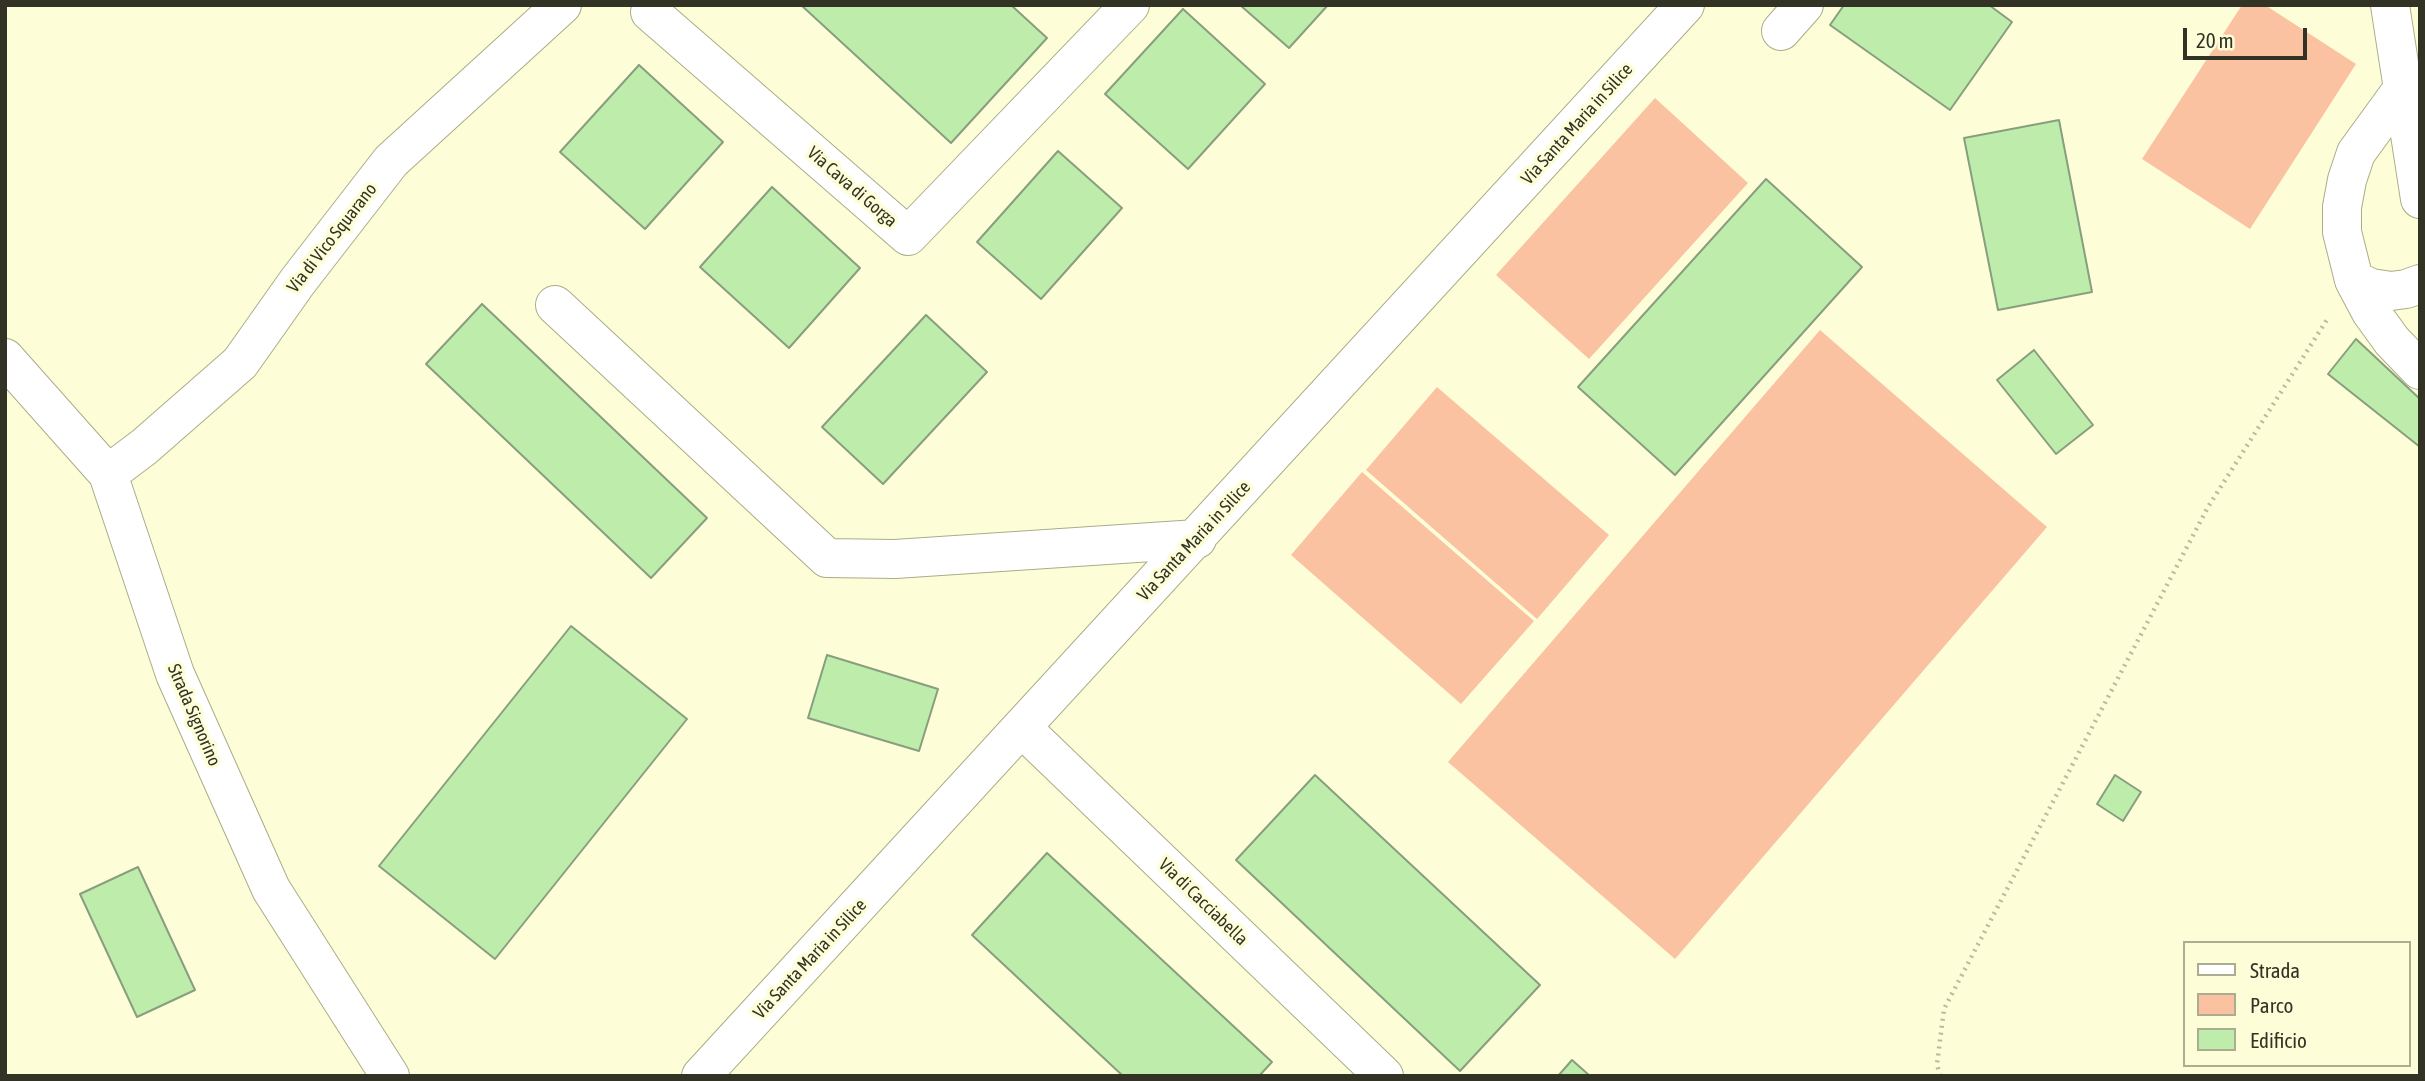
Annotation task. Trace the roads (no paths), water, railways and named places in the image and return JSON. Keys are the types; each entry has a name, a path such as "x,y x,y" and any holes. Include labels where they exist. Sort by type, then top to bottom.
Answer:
{"street":[{"name":"Via di Vico Squarano","path":"107,474 144,447 240,363 298,281 391,161 562,5"},
{"name":"Via Cava di Gorga","path":"650,12 908,236 1130,5"},
{"name":"Via Santa Maria in Silice","path":"701,1076 1685,5"},
{"path":"2390,5 2420,200"},
{"path":"2404,87 2356,153 2342,207 2342,232 2354,279 2371,312 2392,341 2420,370"},
{"path":"2354,279 2371,288 2391,291 2420,284"},
{"path":"555,305 827,558 895,559 1197,539"},
{"name":"Strada Signorino","path":"5,358 107,474 175,674 271,890 390,1076"},
{"name":"Via di Cacciabella","path":"1022,728 1384,1076"}]}
